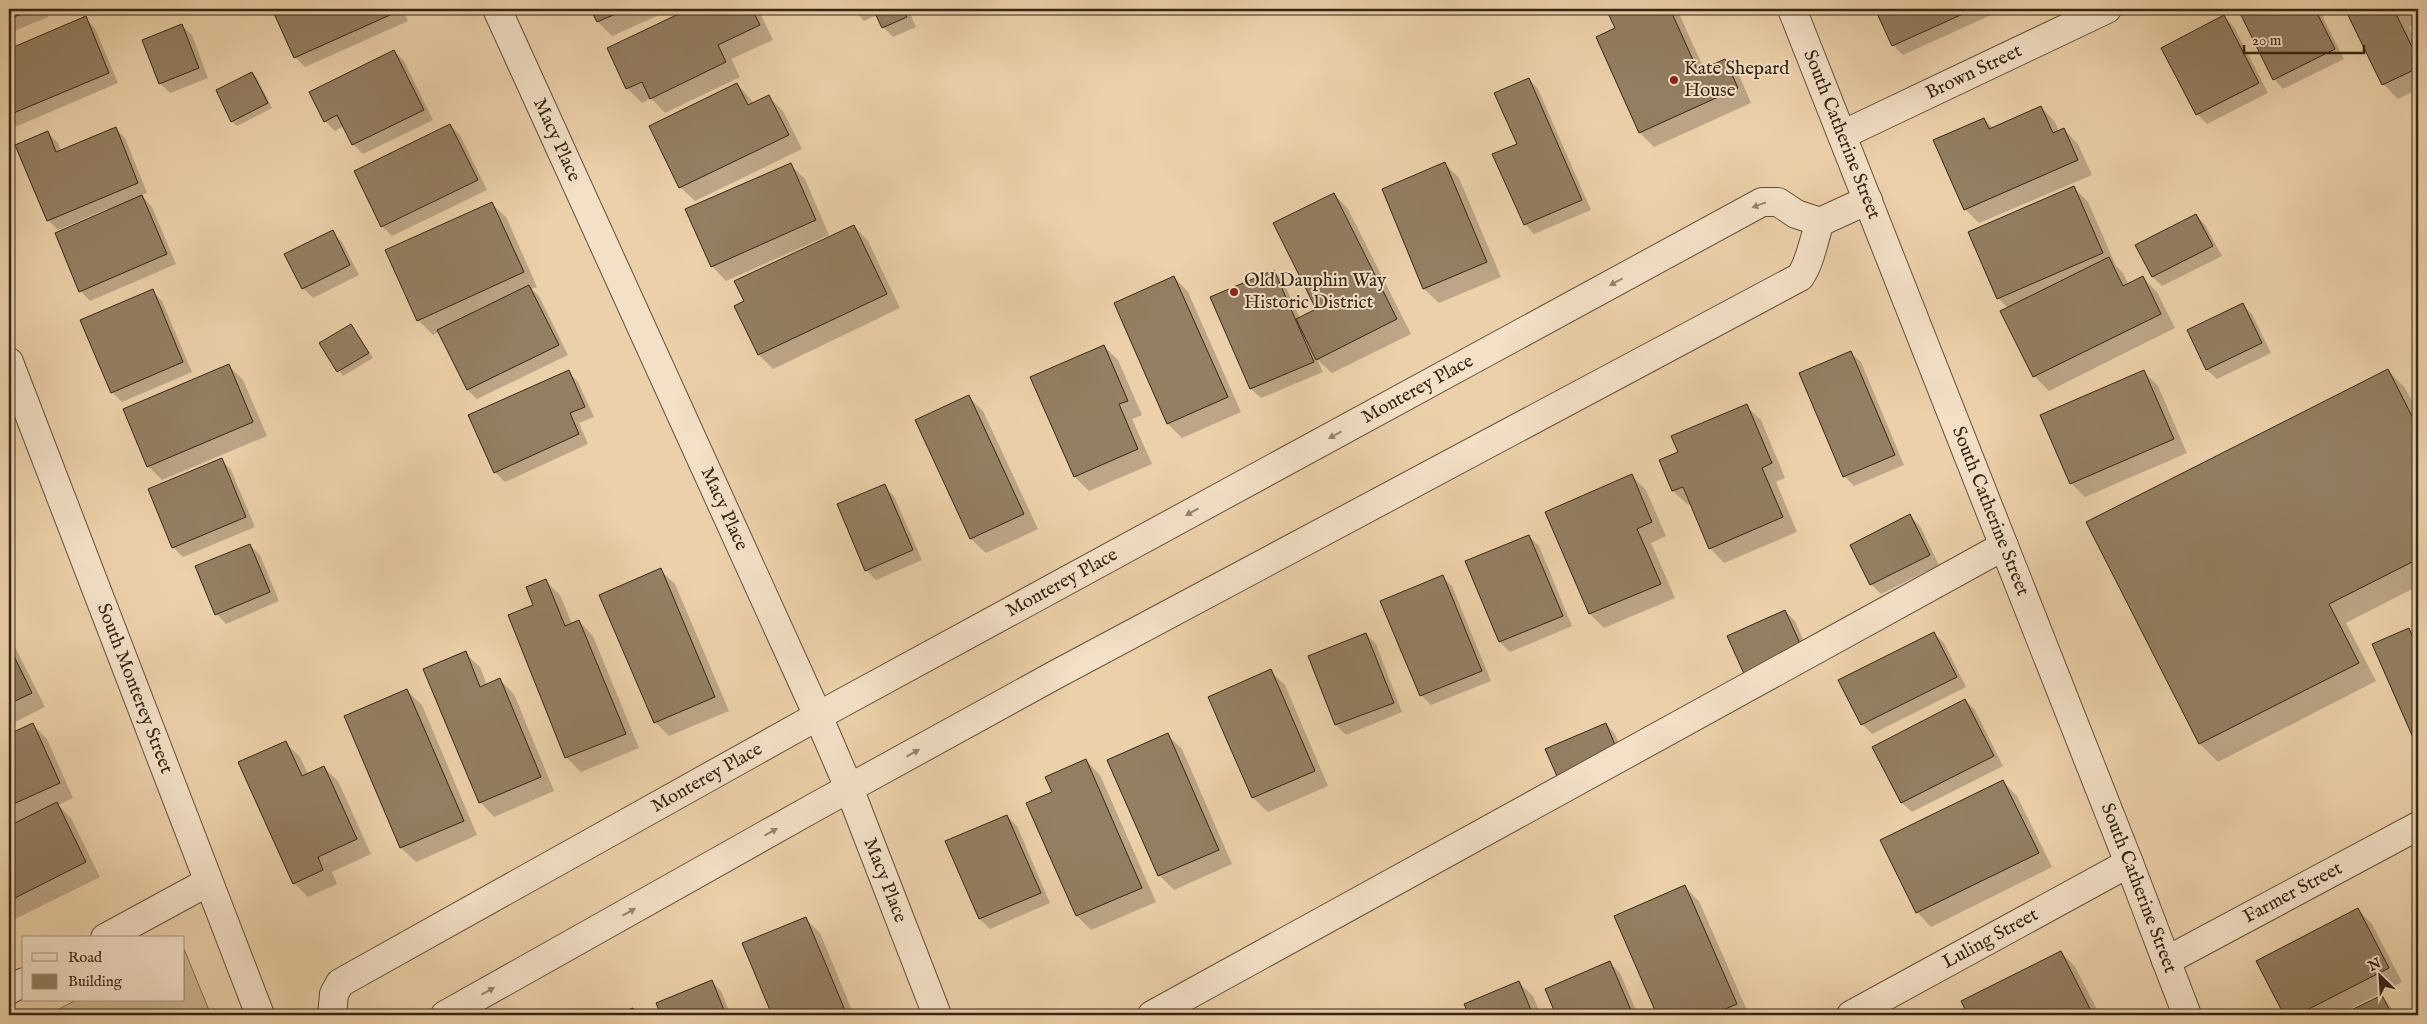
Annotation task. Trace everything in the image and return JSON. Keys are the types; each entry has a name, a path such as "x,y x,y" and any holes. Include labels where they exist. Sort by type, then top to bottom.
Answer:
{"street":[{"name":"Macy Place","path":"497,9 818,716 849,788 937,1015"},
{"name":"South Catherine Street","path":"1792,9 2129,863 2187,1015"},
{"name":"Brown Street","path":"1842,135 2107,9"},
{"path":"445,1015 849,788 1053,676 1800,278 1808,265 1812,243 1820,222 1868,200"},
{"name":"Monterey Place","path":"332,1015 334,994 340,983 818,716 1762,202 1778,202 1796,214 1820,222"},
{"name":"South Monterey Street","path":"9,362 260,1015"},
{"path":"1152,1015 2004,546"},
{"name":"Farmer Street","path":"2166,961 2418,826"},
{"name":"Luling Street","path":"1851,1015 2129,863"},
{"path":"110,936 208,882"},
{"path":"9,990 22,983"}],"shaded area":[{"path":"185,951 211,1015 48,1015 72,1002 185,1002"}],"building":[{"path":"9,9 34,9 9,19"},
{"path":"272,9 398,9 399,11 294,58"},
{"path":"590,9 627,9 597,22"},
{"path":"689,9 752,9 760,25 718,45 726,62 650,99 642,82 626,89 607,48"},
{"path":"873,9 903,9 907,17 882,28"},
{"name":"Kate Shepard House","path":"1606,9 1670,9 1698,71 1725,59 1738,88 1639,133 1596,37 1615,28"},
{"path":"1875,9 1974,9 1892,46"},
{"path":"2238,9 2315,9 2335,49 2273,80"},
{"path":"2345,9 2403,9 2395,12 2418,59 2418,68 2382,85"},
{"path":"2224,15 2259,83 2196,115 2161,48"},
{"path":"86,16 109,73 9,115 9,49"},
{"path":"182,24 199,68 159,84 142,40"},
{"path":"394,50 424,110 352,145 337,115 324,122 309,92"},
{"path":"252,72 268,103 231,122 216,90"},
{"path":"1529,78 1582,200 1524,225 1492,154 1517,144 1494,93"},
{"path":"737,83 748,105 769,95 789,135 679,188 649,126"},
{"path":"2041,106 2053,133 2064,128 2078,160 1964,210 1933,140 1984,118 1989,129"},
{"path":"450,124 478,180 381,227 354,171"},
{"path":"116,127 138,183 47,221 15,145 48,131 56,152"},
{"path":"1445,162 1487,262 1423,289 1382,189"},
{"path":"791,163 816,220 711,267 685,209"},
{"path":"2074,186 2103,253 1997,299 1968,232"},
{"path":"1334,193 1397,319 1316,360 1296,319 1316,309 1273,223"},
{"path":"142,195 167,254 79,292 55,233"},
{"path":"492,202 524,272 417,321 385,250"},
{"path":"2196,214 2213,246 2152,277 2135,245"},
{"path":"854,225 887,294 758,355 734,306 744,301 734,281"},
{"path":"333,230 350,265 302,289 284,254"},
{"path":"2109,257 2123,286 2143,276 2161,314 2033,377 2000,311"},
{"path":"1274,270 1314,362 1250,389 1210,297"},
{"path":"1174,276 1228,397 1167,424 1114,303"},
{"path":"529,285 559,345 467,390 437,330"},
{"path":"153,289 183,362 111,393 80,320"},
{"path":"2243,303 2262,343 2206,370 2187,330"},
{"path":"351,324 369,353 337,372 319,343"},
{"path":"1104,345 1128,401 1119,404 1138,449 1074,477 1030,377"},
{"path":"1851,351 1895,455 1843,477 1799,373"},
{"path":"229,364 253,422 147,467 123,409"},
{"path":"2388,369 2418,428 2418,559 2329,604 2359,663 2199,744 2086,522"},
{"path":"569,370 585,407 570,413 579,434 494,473 468,415"},
{"path":"2144,370 2174,439 2070,484 2040,415"},
{"path":"969,395 1024,514 970,539 915,420"},
{"path":"1747,404 1772,463 1762,468 1783,517 1709,549 1683,487 1672,491 1659,460 1678,452 1671,436"},
{"path":"222,458 246,517 172,548 148,489"},
{"path":"1632,474 1652,522 1637,529 1661,584 1589,614 1545,512"},
{"path":"885,484 913,550 865,571 837,504"},
{"path":"1910,514 1930,555 1870,585 1850,545"},
{"path":"1529,535 1563,616 1499,642 1465,561"},
{"path":"250,544 270,592 215,615 195,566"},
{"path":"661,568 715,697 654,723 599,595"},
{"path":"1443,575 1482,671 1420,696 1380,601"},
{"path":"546,579 565,626 579,620 626,734 565,758 508,615 533,605 526,587"},
{"path":"1785,610 1803,650 1745,676 1727,636"},
{"path":"2409,628 2418,650 2418,749 2372,644"},
{"path":"1934,632 1957,677 1861,725 1838,680"},
{"path":"1366,633 1394,703 1335,725 1308,656"},
{"path":"9,646 32,693 9,704"},
{"path":"466,651 480,687 500,678 541,777 479,803 423,669"},
{"path":"1271,669 1315,771 1252,798 1208,697"},
{"path":"407,689 464,821 400,848 344,716"},
{"path":"1965,699 1994,756 1901,803 1872,747"},
{"path":"33,723 60,783 9,806 9,734"},
{"path":"1606,723 1617,750 1557,776 1545,749"},
{"path":"1168,733 1219,850 1158,876 1107,760"},
{"path":"286,741 302,776 324,766 357,839 318,857 323,870 293,884 238,762"},
{"path":"1086,759 1142,888 1076,916 1026,803 1052,792 1045,777"},
{"path":"2003,780 2039,853 1916,913 1880,840"},
{"path":"57,802 86,862 9,901 9,826"},
{"path":"1007,815 1041,893 979,919 945,841"},
{"path":"1685,885 1737,1004 1711,1015 1657,1015 1614,916"},
{"path":"2358,908 2389,968 2297,1015 2284,1015 2256,961"},
{"path":"806,917 847,1015 772,1015 742,943"},
{"path":"2061,951 2093,1015 1968,1015 1961,1001"},
{"path":"1610,961 1633,1015 1556,1015 1545,989"},
{"path":"712,980 726,1015 661,1015 656,1003"},
{"path":"1519,981 1533,1015 1469,1015 1464,1004"},
{"path":"2382,995 2392,1015 2341,1015"},
{"path":"633,1008 636,1015 614,1015"}],"place":[{"name":"Kate Shepard House","path":"1674,80"},
{"name":"Old Dauphin Way Historic District","path":"1234,292"}]}
